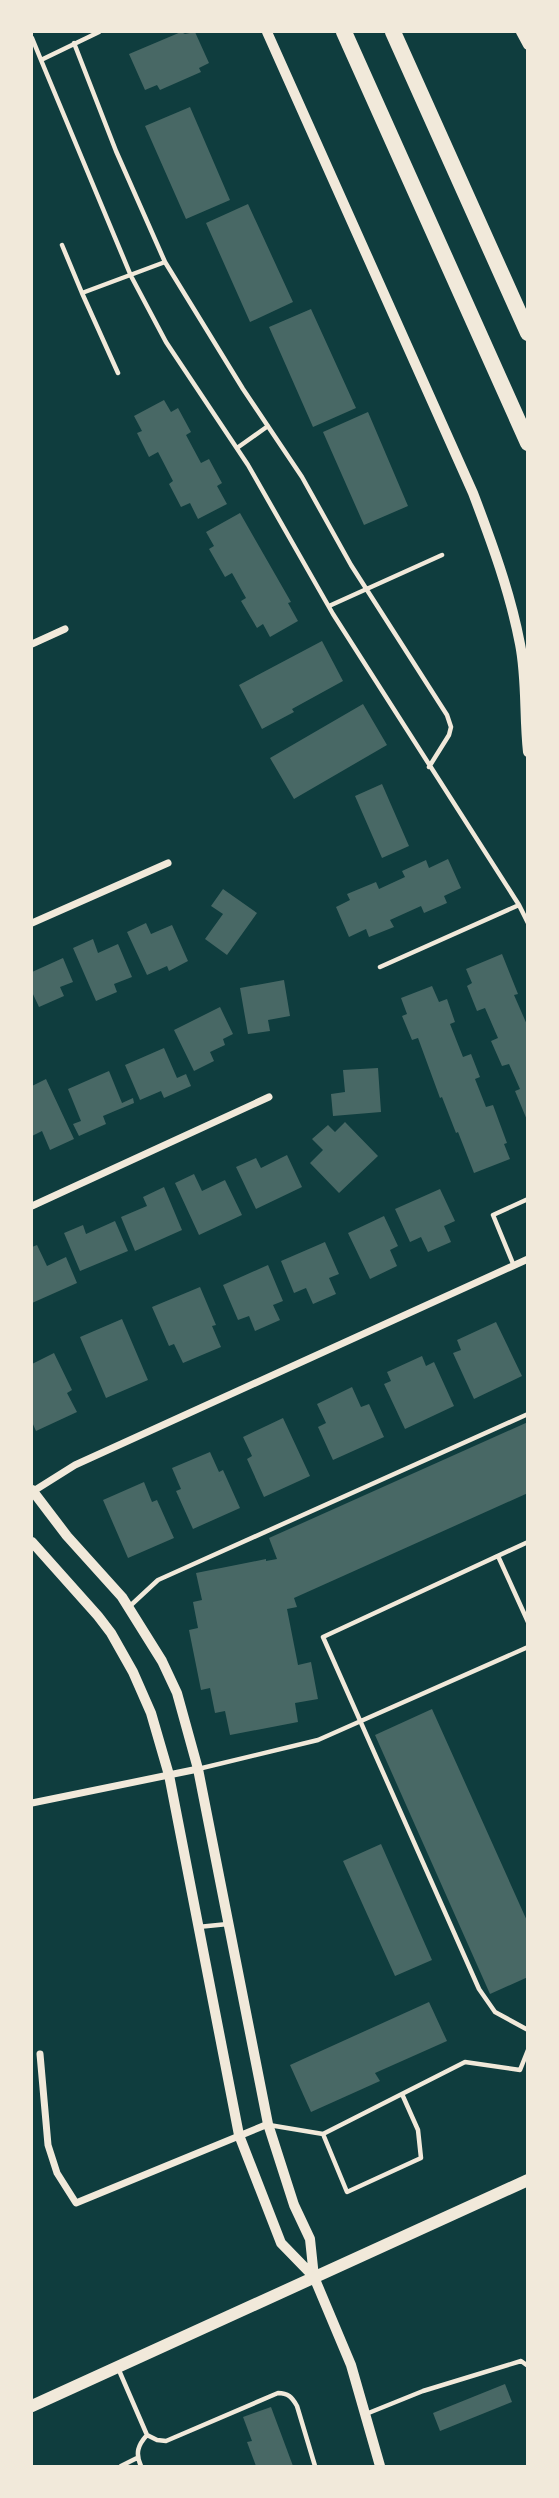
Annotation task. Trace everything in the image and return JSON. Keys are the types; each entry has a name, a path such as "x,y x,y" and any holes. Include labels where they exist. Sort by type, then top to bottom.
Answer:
{"highway":[{"path":"344,32 527,443"},
{"path":"393,32 527,333"}],"main road":[{"path":"32,2406 527,2180"}],"street":[{"path":"267,32 473,493 494,547 520,646 527,752"},
{"path":"521,32 527,45"},
{"path":"32,644 65,629"},
{"path":"32,923 168,863"},
{"path":"32,1206 270,1097"},
{"path":"380,2466 351,2365 314,2277 310,2239 294,2205 268,2124 198,1769 177,1693 162,1661 129,1607 32,1491 75,1465 527,1259"},
{"path":"32,1542 98,1616 122,1653 147,1703 169,1775 239,2135 281,2244 314,2277"},
{"path":"32,1803 198,1769"},
{"path":"40,2054 48,2145 57,2173 76,2203 268,2124"}],"lane":[{"path":"41,60 99,32"},
{"path":"32,38 131,276 166,342 237,448 329,606 519,905 527,923"},
{"path":"74,43 116,151 165,262 203,326 302,477 366,589 447,715 451,726 449,735 429,766"},
{"path":"62,245 118,373"},
{"path":"82,293 165,262"},
{"path":"237,448 268,426"},
{"path":"329,606 442,555"},
{"path":"380,967 519,905"},
{"path":"513,1266 493,1214 527,1199"},
{"path":"129,1607 158,1580 527,1414"},
{"path":"527,1542 323,1637 479,1989 495,2012 527,2030"},
{"path":"498,1556 527,1622"},
{"path":"198,1769 318,1740 527,1647"},
{"path":"198,1927 229,1924"},
{"path":"268,2124 323,2134 465,2062 520,2070 527,2050"},
{"path":"323,2134 347,2192 421,2158 418,2130 401,2094"},
{"path":"365,2415 423,2391 509,2364 521,2361 527,2366"},
{"path":"117,2367 148,2435 157,2440 166,2441 278,2393 286,2393 297,2406 315,2466"},
{"path":"141,2466 137,2458 139,2445 148,2435"},
{"path":"121,2466 137,2458"}],"building":[{"path":"181,32 195,32 209,63 199,68 201,72 160,90 157,85 145,90 129,54"},
{"path":"190,107 230,200 186,219 145,126"},
{"path":"248,204 293,302 250,322 206,223"},
{"path":"311,309 356,408 313,427 269,327"},
{"path":"164,400 171,412 178,408 191,432 186,435 201,463 209,459 222,483 217,486 227,504 198,519 190,503 181,507 169,484 173,481 158,452 149,457 137,433 142,431 134,416"},
{"path":"368,412 408,506 364,525 323,432"},
{"path":"240,513 291,602 288,603 298,621 270,637 263,624 257,628 241,601 246,598 232,573 225,577 209,549 214,546 206,532"},
{"path":"322,641 343,681 262,729 239,685"},
{"path":"363,704 387,745 294,799 270,758"},
{"path":"382,784 409,846 382,858 355,796"},
{"path":"448,859 461,888 444,896 447,903 424,913 421,906 390,920 394,927 369,937 366,929 349,937 336,907 350,900 347,894 376,882 379,889 405,877 402,871 426,860 429,868"},
{"path":"223,889 257,913 227,955 205,939 223,914 211,906"},
{"path":"146,923 151,934 172,925 188,961 169,971 167,966 147,975 127,932"},
{"path":"93,939 98,953 118,944 132,977 114,984 117,992 96,1001 73,948"},
{"path":"502,954 518,994 514,995 528,1027 527,1120 515,1091 520,1089 509,1064 502,1066 491,1041 498,1038 485,1008 477,1011 467,986 472,983 466,969"},
{"path":"63,958 73,982 60,987 64,996 39,1007 32,992 32,972"},
{"path":"284,980 290,1016 268,1020 270,1031 248,1034 240,988"},
{"path":"432,986 439,1002 447,999 455,1022 450,1024 463,1057 471,1054 480,1077 475,1079 486,1107 493,1105 507,1143 504,1144 510,1159 474,1173 458,1132 456,1133 442,1097 440,1098 418,1038 412,1040 402,1016 407,1014 401,998"},
{"path":"220,1007 233,1034 223,1039 225,1045 210,1052 214,1061 194,1071 174,1030"},
{"path":"164,1048 177,1078 186,1074 191,1086 164,1098 161,1091 140,1100 125,1065"},
{"path":"378,1068 381,1112 333,1116 331,1094 345,1092 343,1070"},
{"path":"109,1071 122,1103 133,1098 134,1103 103,1116 106,1124 79,1136 73,1124 81,1121 68,1089"},
{"path":"46,1079 74,1139 50,1150 42,1131 32,1136 32,1086"},
{"path":"345,1122 378,1156 339,1193 310,1163 323,1150 312,1139 328,1125 335,1132"},
{"path":"287,1155 302,1187 256,1209 236,1167 256,1158 261,1168"},
{"path":"194,1174 202,1191 225,1180 242,1215 199,1235 175,1183"},
{"path":"164,1187 182,1230 135,1251 121,1217 147,1206 143,1197"},
{"path":"440,1189 455,1221 444,1226 451,1242 428,1252 421,1237 410,1242 395,1209"},
{"path":"384,1216 398,1246 390,1250 397,1266 370,1279 348,1233"},
{"path":"115,1221 128,1251 80,1271 64,1233 83,1225 86,1234"},
{"path":"325,1242 339,1274 329,1278 336,1294 313,1304 306,1288 294,1293 281,1261"},
{"path":"37,1245 47,1266 66,1257 77,1283 32,1303 32,1247"},
{"path":"268,1265 283,1301 273,1305 280,1320 255,1331 249,1316 238,1320 223,1285"},
{"path":"200,1287 216,1325 212,1326 221,1347 183,1363 174,1344 169,1346 152,1307"},
{"path":"122,1319 148,1380 106,1398 80,1337"},
{"path":"496,1322 522,1376 474,1399 453,1353 461,1350 457,1340"},
{"path":"54,1353 72,1390 67,1393 77,1412 36,1431 32,1422 32,1364"},
{"path":"422,1356 426,1366 434,1362 454,1406 405,1429 384,1384 391,1381 387,1372"},
{"path":"352,1387 361,1407 369,1404 384,1437 333,1460 318,1427 326,1423 317,1404"},
{"path":"283,1418 310,1476 264,1497 247,1459 252,1456 243,1437"},
{"path":"528,1422 528,1493 294,1598 297,1607 287,1609 298,1665 311,1662 318,1699 295,1703 298,1722 230,1735 225,1711 215,1713 210,1688 201,1690 189,1630 198,1628 193,1602 202,1600 196,1573 277,1559 269,1538"},
{"path":"210,1452 219,1472 223,1470 240,1508 193,1529 176,1491 181,1489 172,1468"},
{"path":"144,1482 152,1502 157,1500 174,1538 128,1558 103,1500"},
{"path":"432,1709 528,1923 528,1977 490,1994 375,1735"},
{"path":"381,1844 432,1960 395,1976 343,1861"},
{"path":"429,2002 447,2041 375,2073 380,2081 311,2112 290,2065"},
{"path":"505,2384 512,2402 440,2431 433,2413"},
{"path":"271,2407 293,2466 256,2466 247,2442 252,2441 243,2417"}]}
